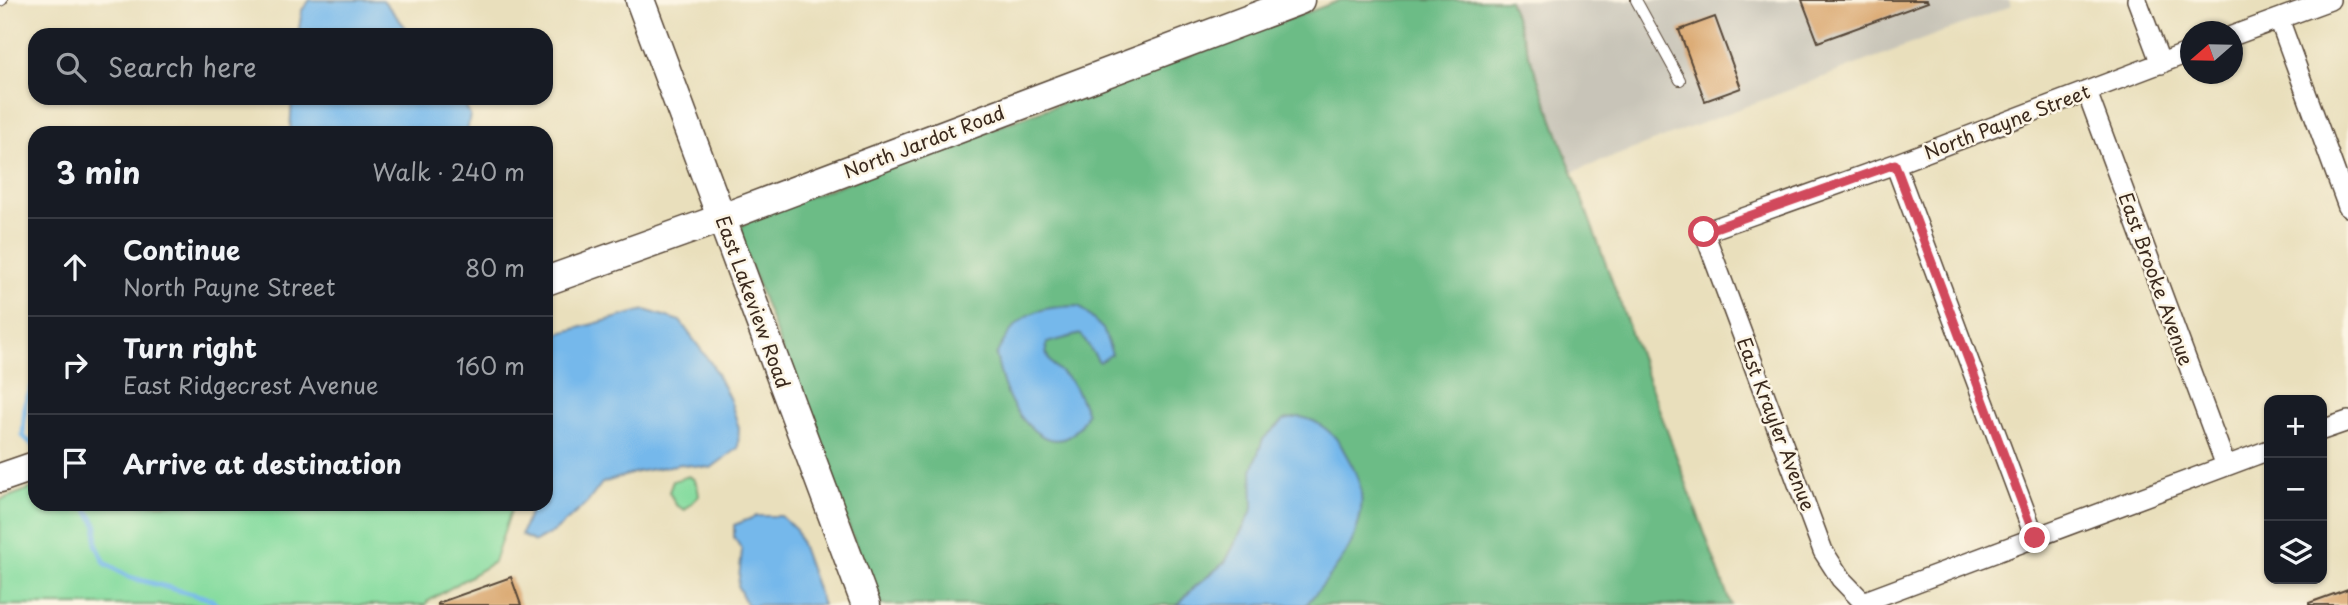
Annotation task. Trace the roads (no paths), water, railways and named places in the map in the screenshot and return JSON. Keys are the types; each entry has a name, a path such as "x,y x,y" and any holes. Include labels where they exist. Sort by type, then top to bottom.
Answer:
{"street":[{"name":"East Lakeview Road","path":"640,0 866,605"},
{"name":"North Jardot Road","path":"553,278 722,218 1300,0"},
{"path":"2137,0 2161,64"},
{"path":"2243,32 2330,0"},
{"path":"2279,19 2348,207"},
{"name":"North Payne Street","path":"1704,232 1895,164 2180,56"},
{"name":"East Brooke Avenue","path":"2087,92 2226,466"},
{"path":"1895,164 2035,538"},
{"name":"East Krayler Avenue","path":"1704,232 1823,551 1841,579 1865,603"},
{"path":"2327,428 2348,421"},
{"path":"1865,603 2264,452"},
{"path":"0,478 28,468"}],"lane":[{"path":"1636,0 1680,80"}],"water":[{"path":"310,0 383,0 406,28 299,28 302,10"},
{"path":"292,105 465,105 470,115 468,126 290,126"},
{"path":"1079,306 1103,329 1112,354 1099,362 1081,334 1047,343 1046,350 1050,361 1072,383 1087,413 1079,427 1070,435 1051,439 1032,428 1014,407 1005,388 996,355 1011,330 1028,316 1050,308"},
{"path":"645,310 680,321 713,366 730,400 739,428 738,448 711,468 681,464 637,472 602,483 587,503 555,531 535,542 521,535 530,511 553,511 553,336"},
{"path":"1299,417 1319,424 1337,439 1359,482 1361,504 1355,536 1338,565 1306,605 1178,605 1190,591 1225,562 1253,509 1252,470 1263,439 1284,420"},
{"path":"757,516 781,516 796,530 823,605 747,605 738,587 742,550 734,537 734,525"}],"waterway":[{"path":"28,396 25,403 23,436 28,441"},
{"path":"88,511 97,526 96,544 105,563 129,577 211,599 216,605"}]}
